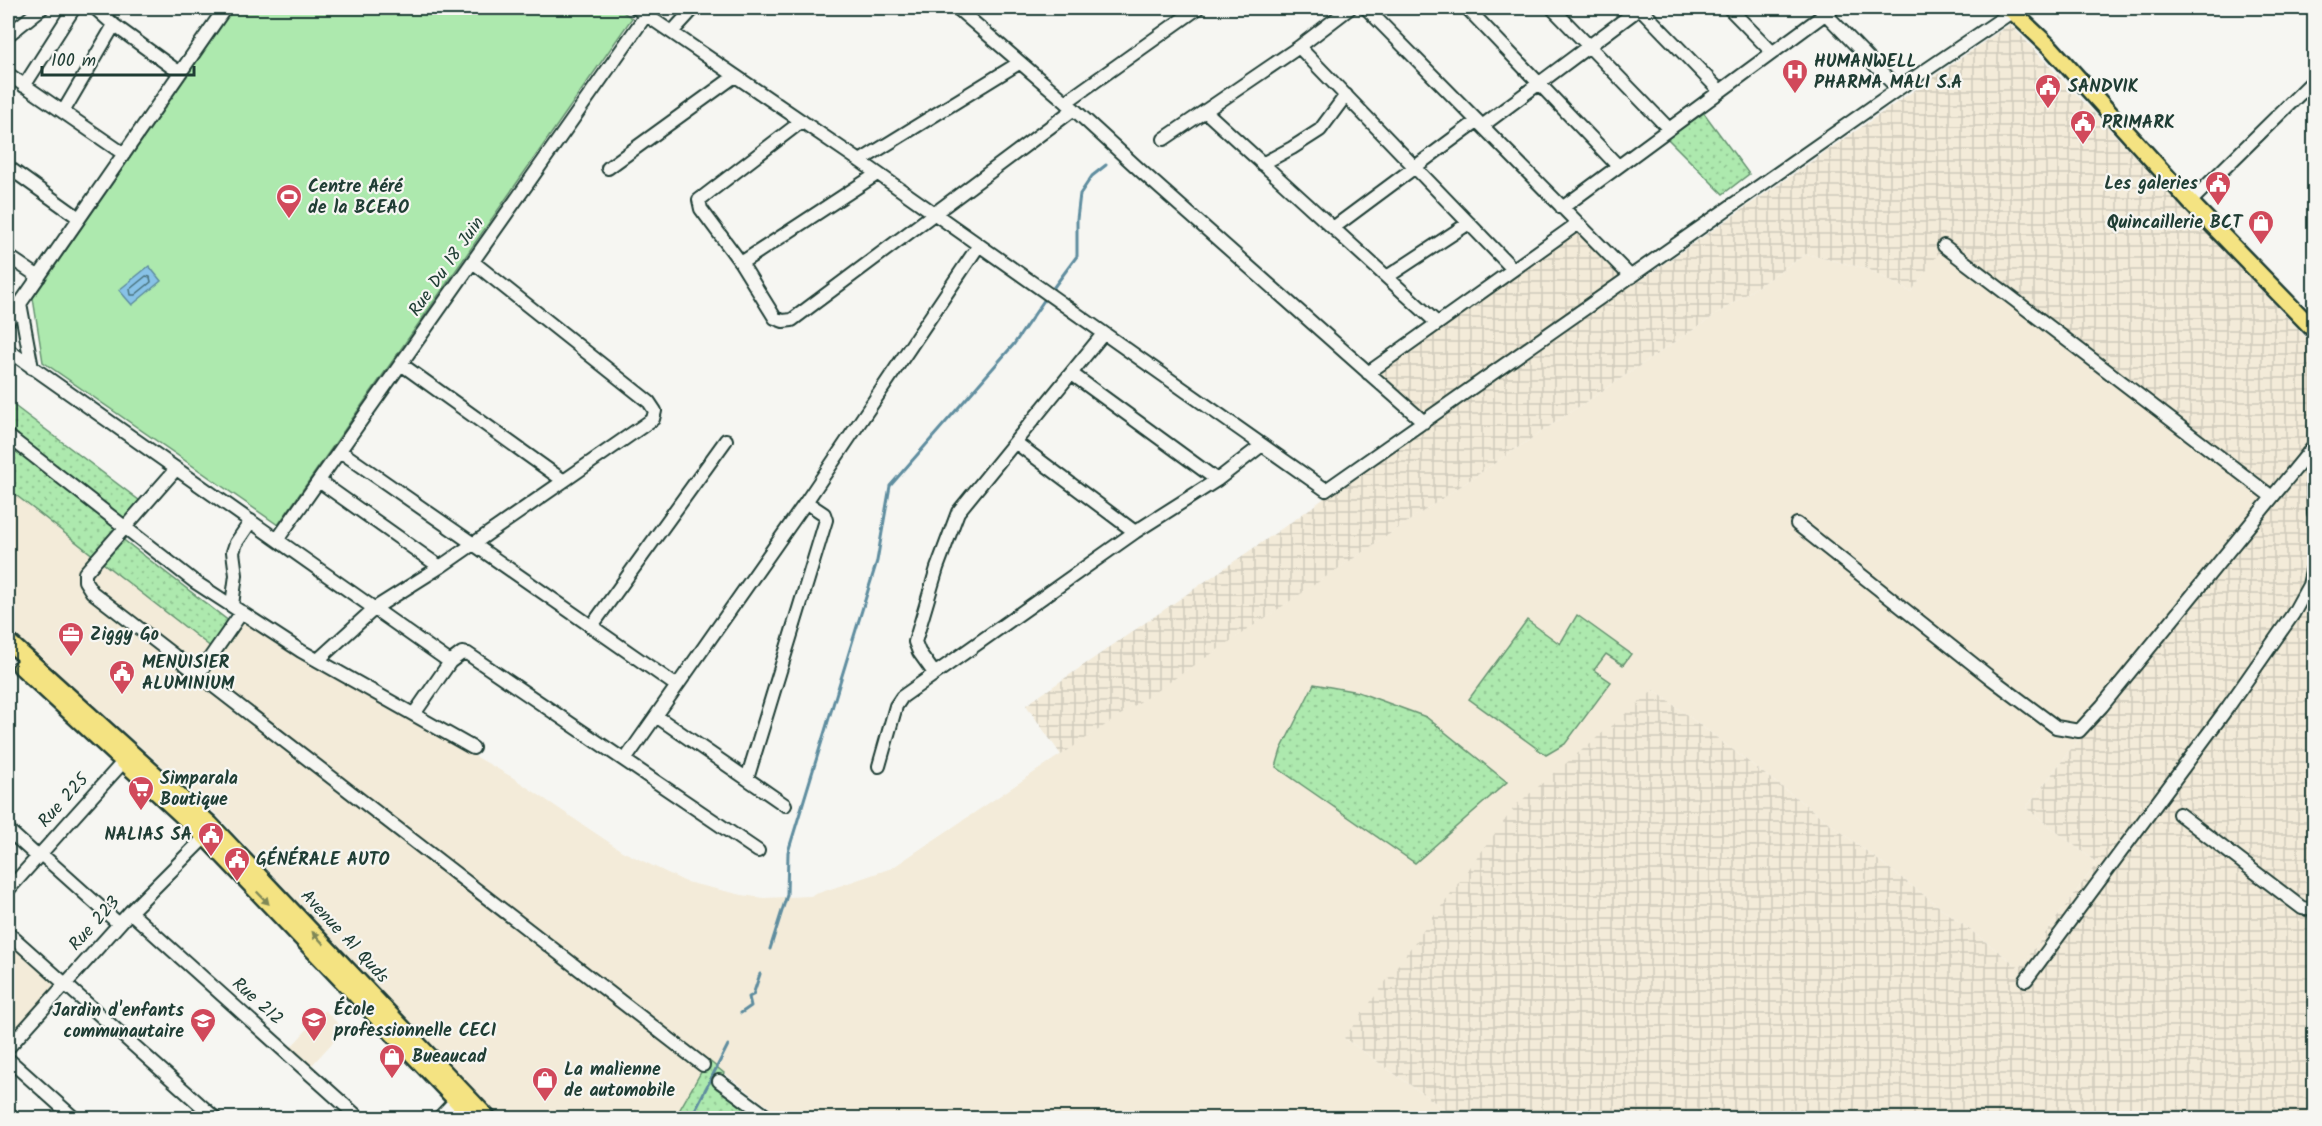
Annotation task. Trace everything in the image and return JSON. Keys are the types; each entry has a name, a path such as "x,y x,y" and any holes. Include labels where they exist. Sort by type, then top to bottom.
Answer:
{"main road":[{"path":"2011,9 2050,48 2190,202 2314,330"},
{"name":"Avenue Al Quds","path":"8,641 209,832 459,1097 488,1119"},
{"name":"Avenue Al Quds","path":"8,655 124,761 209,832"},
{"name":"Avenue Al Quds","path":"459,1097 473,1119"}],"street":[{"path":"8,35 42,8"},
{"path":"24,86 74,8"},
{"path":"95,8 114,25 180,73"},
{"path":"672,32 694,8"},
{"path":"957,8 1070,105 1141,171 1424,422"},
{"path":"802,122 699,200 701,209 741,263 775,318 783,321 792,320 935,214 1070,105 1198,8"},
{"path":"1164,138 1299,47 1350,8"},
{"path":"1366,8 1631,277"},
{"path":"1467,8 1618,166"},
{"path":"1552,8 1669,129"},
{"path":"1333,228 1415,167 1539,83 1640,8 1720,91"},
{"path":"1729,8 1772,52"},
{"path":"8,321 222,9"},
{"path":"1562,208 1772,52 1826,9 1898,89"},
{"path":"641,11 860,161 1326,490 2011,9"},
{"name":"Rue Du 18 Juin","path":"278,540 473,262 641,11"},
{"path":"63,112 114,25"},
{"path":"1299,47 1513,269"},
{"path":"860,161 1019,63"},
{"path":"8,74 124,154"},
{"path":"608,168 735,76"},
{"path":"2190,202 2314,80"},
{"path":"1262,164 1320,130 1346,95"},
{"path":"1205,111 1437,323"},
{"path":"8,167 79,218"},
{"path":"741,263 877,174"},
{"path":"1387,278 1469,223"},
{"path":"1368,373 1577,224"},
{"path":"625,760 806,502 980,245"},
{"path":"1944,246 2272,497"},
{"path":"8,256 39,277"},
{"path":"318,660 375,608 440,567 653,419 655,411 649,402 473,262"},
{"path":"20,303 32,368"},
{"path":"934,674 915,642 937,568 958,512 1103,334"},
{"path":"8,350 450,662"},
{"path":"401,364 564,481"},
{"path":"1071,374 1217,480"},
{"path":"8,436 195,582 318,660 473,748"},
{"path":"591,627 726,440"},
{"path":"1015,442 1135,532"},
{"path":"879,766 896,706 903,697 1135,532 1217,480 1262,445"},
{"path":"1797,524 2056,727 2079,732 2311,450"},
{"path":"2311,450 2314,513"},
{"path":"340,451 676,686"},
{"path":"176,468 85,573 85,581 92,592 704,1065"},
{"path":"318,481 440,567"},
{"path":"747,779 826,520 824,514 806,502"},
{"path":"198,675 237,608 233,552 250,521"},
{"path":"2026,980 2221,716 2293,614 2308,585 2314,562"},
{"path":"414,714 450,662 462,653 468,654 758,851"},
{"path":"656,716 785,805"},
{"name":"Rue 225","path":"8,890 124,761"},
{"path":"2179,814 2302,908 2314,910"},
{"path":"8,830 119,924"},
{"name":"Rue 223","path":"8,1048 130,912 209,832"},
{"name":"Rue 212","path":"130,912 359,1119"},
{"path":"8,933 215,1119"},
{"path":"8,1059 74,1119"},
{"path":"719,1081 769,1119"},
{"path":"439,1119 459,1097"}],"shaded area":[{"path":"2010,24 2314,346 2314,1118 1457,1118 1344,1038 1516,805 1654,690 2020,968 2097,863 2026,808 2263,498 1941,250 1911,292 1868,269 1806,254 1061,755 1026,705 1297,518 1425,425 1366,374 1581,222 1639,281"},
{"path":"1941,249 2263,498 2026,808 2097,863 2020,968 1654,690 1344,1038 1457,1118 783,1118 709,1061 675,1118 498,1118 215,813 8,629 8,489 221,655 246,619 300,657 512,777 622,851 686,882 764,898 810,896 892,868 1806,254 1868,269 1911,292"},
{"path":"8,939 57,985 8,1039"},
{"name":"École professionnelle CECI","path":"325,1010 344,1030 311,1066 290,1048"}],"green space":[{"name":"Centre Aéré de la BCEAO","path":"234,8 617,8 632,18 278,525 43,362 33,298"},
{"path":"1704,113 1749,174 1723,194 1667,138"},
{"path":"8,401 140,501 116,534 239,629 221,655 8,489"},
{"path":"1577,615 1631,654 1623,665 1606,654 1594,670 1611,682 1565,744 1546,755 1469,699 1527,620 1560,644"},
{"path":"1314,684 1358,692 1426,717 1507,782 1415,863 1276,767 1281,750"},
{"path":"708,1060 724,1073 718,1085 761,1118 675,1118"}],"water":[{"path":"149,266 161,281 132,305 119,290"}],"waterway":[{"path":"1051,291 1077,256 1080,194 1092,176 1106,165"},
{"path":"770,949 787,895 788,852 877,561 890,486 1014,344 1047,296"},
{"path":"741,1013 751,1006 749,997 753,995 760,974"},
{"path":"691,1118 728,1045"}],"place":[{"name":"HUMANWELL PHARMA MALI S.A","path":"1795,95"},
{"name":"SANDVIK","path":"2048,110"},
{"name":"PRIMARK","path":"2083,146"},
{"name":"Les galeries","path":"2218,207"},
{"name":"Centre Aéré de la BCEAO","path":"289,220"},
{"name":"Quincaillerie BCT","path":"2261,246"},
{"name":"Ziggy Go","path":"71,658"},
{"name":"MENUISIER ALUMINIUM","path":"122,696"},
{"name":"Simparala Boutique","path":"141,812"},
{"name":"NALIAS SA","path":"211,858"},
{"name":"GÉNÉRALE AUTO","path":"237,883"},
{"name":"École professionnelle CECI","path":"314,1043"},
{"name":"Jardin d'enfants communautaire","path":"203,1044"},
{"name":"Bueaucad","path":"392,1080"},
{"name":"La malienne de automobile","path":"545,1103"}]}
